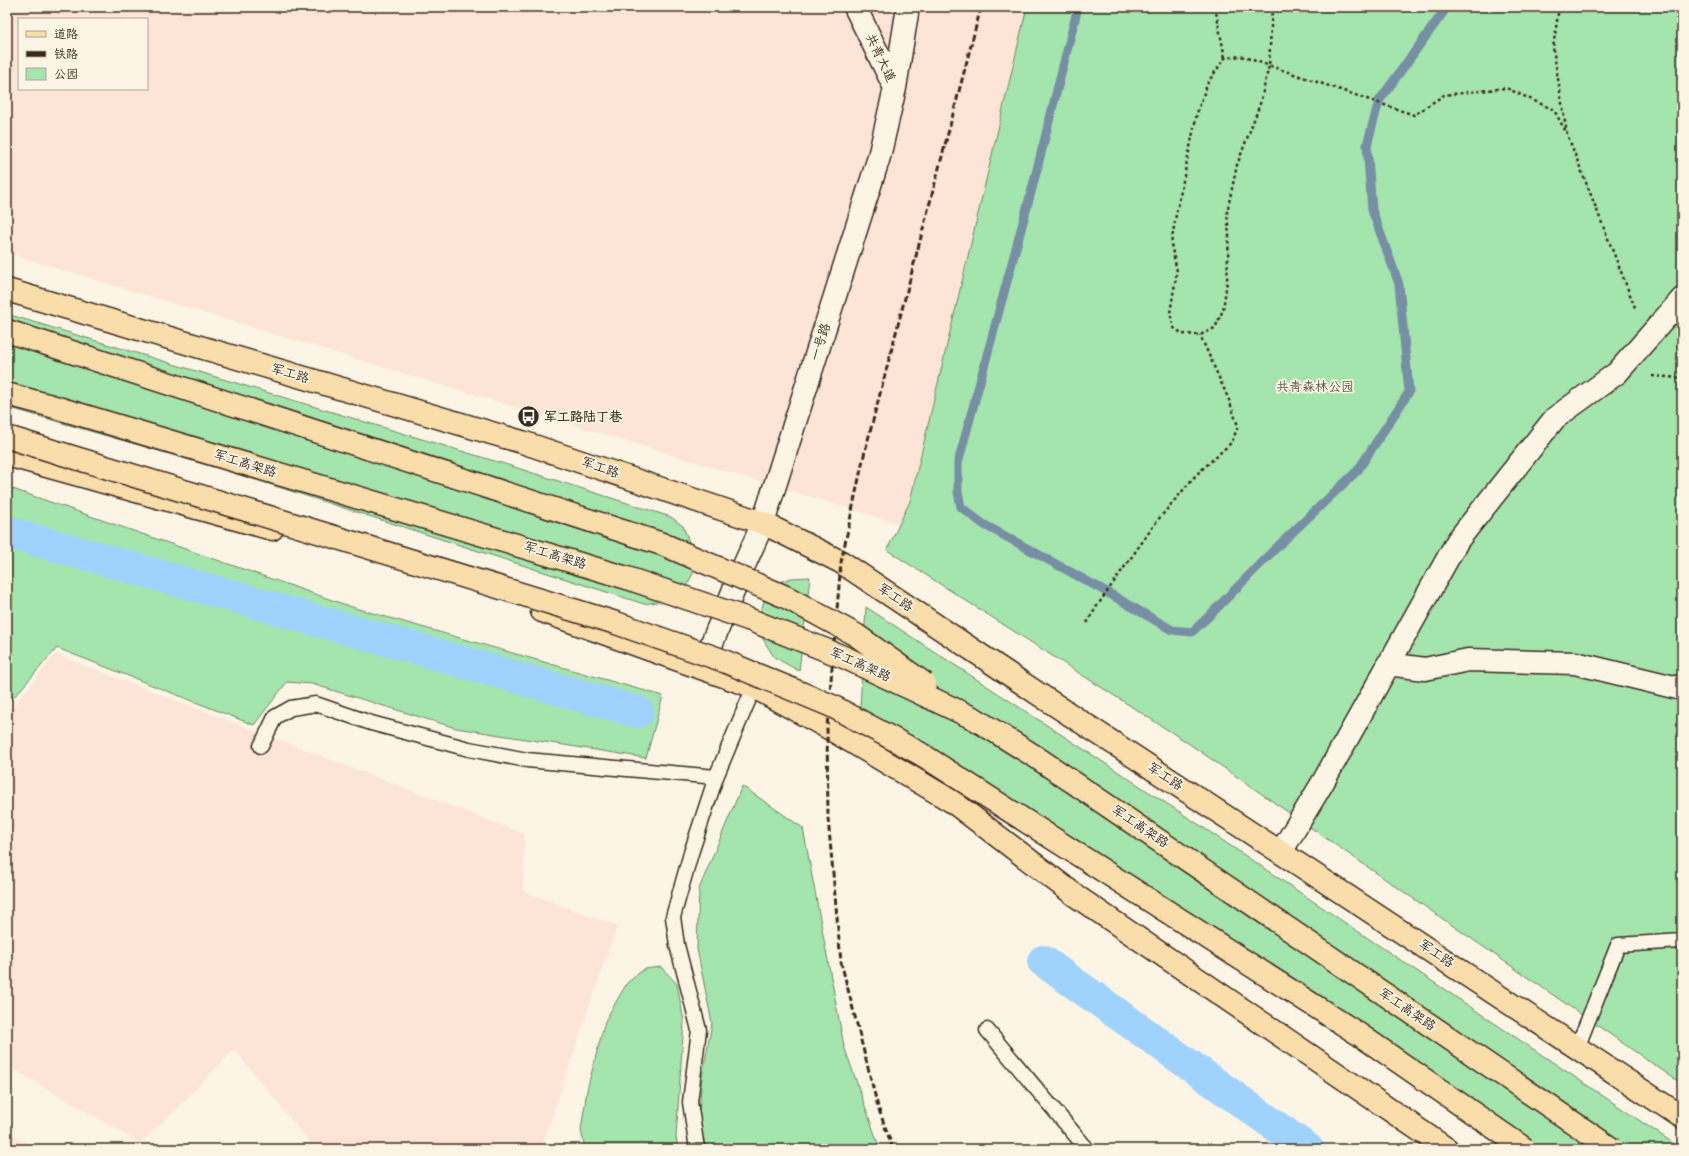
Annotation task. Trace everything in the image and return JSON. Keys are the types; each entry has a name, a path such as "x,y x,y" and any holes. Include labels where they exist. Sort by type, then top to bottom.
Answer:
{"main road":[{"name":"军工路","path":"7,290 522,442 763,523 841,562 1040,695 1682,1117"},
{"path":"7,331 662,544 786,597 856,635 975,719"},
{"name":"军工高架路","path":"7,394 627,578 748,619 846,658 975,719 1036,757 1612,1149"},
{"path":"7,437 616,623 719,659 832,706 921,754 954,775 1360,1035 1525,1149"},
{"path":"7,455 221,514 470,586 702,667 754,687 827,727 953,802 1076,896 1447,1149"}],"street":[{"name":"共青大道","path":"855,7 895,88"},
{"name":"一号路","path":"702,667 763,523 879,157 895,88 908,7"},
{"path":"1281,852 1323,782 1458,540 1555,418 1617,373 1682,299"},
{"path":"1388,664 1425,668 1468,660 1576,664 1682,689"}],"lane":[{"path":"697,1149 690,1102 698,1030 677,945 673,917 691,853 716,777 754,687"},
{"path":"261,746 275,717 291,708 316,704 371,722 469,748 527,760 716,777"},
{"path":"1577,1048 1618,945 1682,942"},
{"path":"986,1030 1087,1149"}],"path":[{"path":"1215,7 1225,58 1208,82 1197,112 1171,244 1177,271 1170,313 1174,328 1183,334 1200,335 1215,328 1223,310 1227,281 1229,235 1228,212 1237,165 1260,104 1269,66 1272,7"},
{"path":"1559,7 1553,48 1567,134"},
{"path":"1225,58 1241,56 1414,114 1444,95 1506,88 1554,110 1567,134 1647,338"},
{"path":"1087,624 1097,606 1157,521 1196,475 1232,442 1238,426 1229,400 1200,335"}],"shaded area":[{"path":"7,7 1027,7 910,501 899,524 7,253"},
{"path":"55,654 525,834 523,891 617,926 541,1149 315,1149 234,1049 181,1105 140,1143 7,1065 7,715"},
{"path":"7,1132 37,1149 7,1149"}],"green space":[{"name":"共青森林公园","path":"1027,7 1682,7 1682,1084 1185,741 887,550 910,501"},
{"path":"7,314 508,465 671,517 683,526 691,547 694,572 684,590 663,601 644,604 228,471 7,407"},
{"path":"7,487 355,608 663,696 646,758 456,728 312,684 287,682 254,725 57,648 7,705"},
{"path":"810,577 799,671 774,657 761,636 759,616 765,598 776,583 791,578"},
{"path":"866,607 1198,824 1682,1149 1529,1149 1186,918 860,707"},
{"path":"742,786 803,828 844,1046 880,1149 707,1149 698,1123 702,1077 712,1023 697,949 699,889"},
{"path":"661,967 677,984 684,1021 676,1137 678,1149 585,1149 581,1130 587,1090 605,1021 627,983 644,969"}],"waterway":[{"path":"1078,7 1033,185 958,463 958,492 961,507 983,524 1105,591 1172,630 1192,632 1275,549 1358,470 1409,392 1399,284 1372,210 1367,145 1379,101 1447,7"},
{"path":"7,532 638,712"},
{"path":"1043,961 1308,1149"}],"railway":[{"path":"893,1149 878,1107 841,962 828,818 827,727 841,562 864,455 981,7"}],"place":[{"name":"军工路陆丁巷","path":"529,417"}]}
